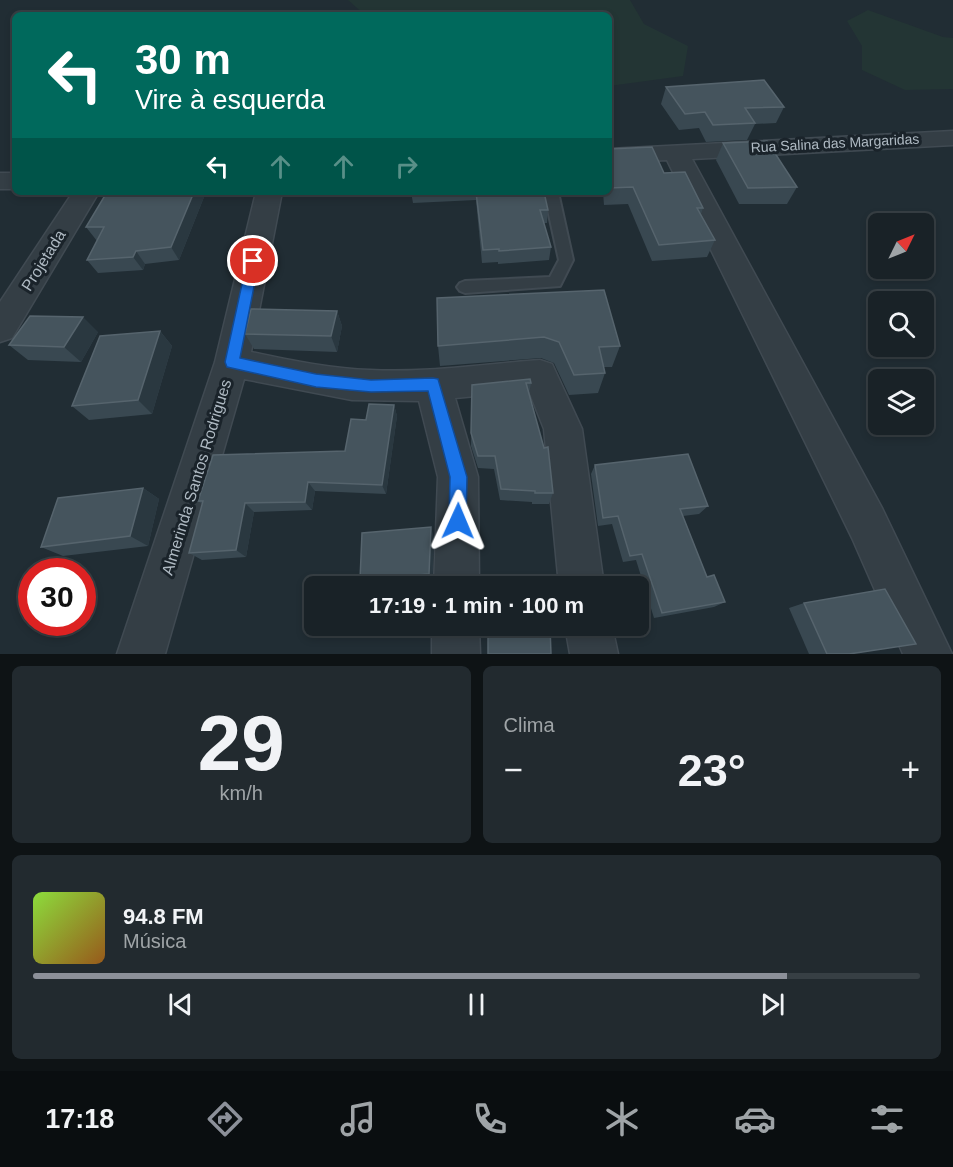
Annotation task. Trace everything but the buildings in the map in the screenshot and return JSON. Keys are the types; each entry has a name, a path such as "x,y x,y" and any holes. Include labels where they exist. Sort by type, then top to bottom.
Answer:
{"street":[{"name":"Rua Salina das Margaridas","path":"612,156 953,138"},
{"path":"675,151 867,523 928,654"},
{"name":"Projetada","path":"0,329 84,195"},
{"name":"Almerinda Santos Rodrigues","path":"141,654 232,362 268,195"},
{"path":"232,362 316,381 371,386 433,384 540,375 562,429 581,576"},
{"path":"433,384 458,477 456,576"},
{"path":"456,636 456,654"},
{"path":"591,636 594,654"}],"lane":[{"path":"465,287 555,282 566,260 552,195"}],"shaded area":[{"path":"348,0 630,0 644,24 688,46 683,76 612,86 612,12 362,12"},
{"path":"868,10 943,37 953,38 953,89 905,90 862,70 862,46 847,21"}],"route":[{"path":"253,261 232,362 316,381 371,386 433,384 458,477 458,521"}]}
